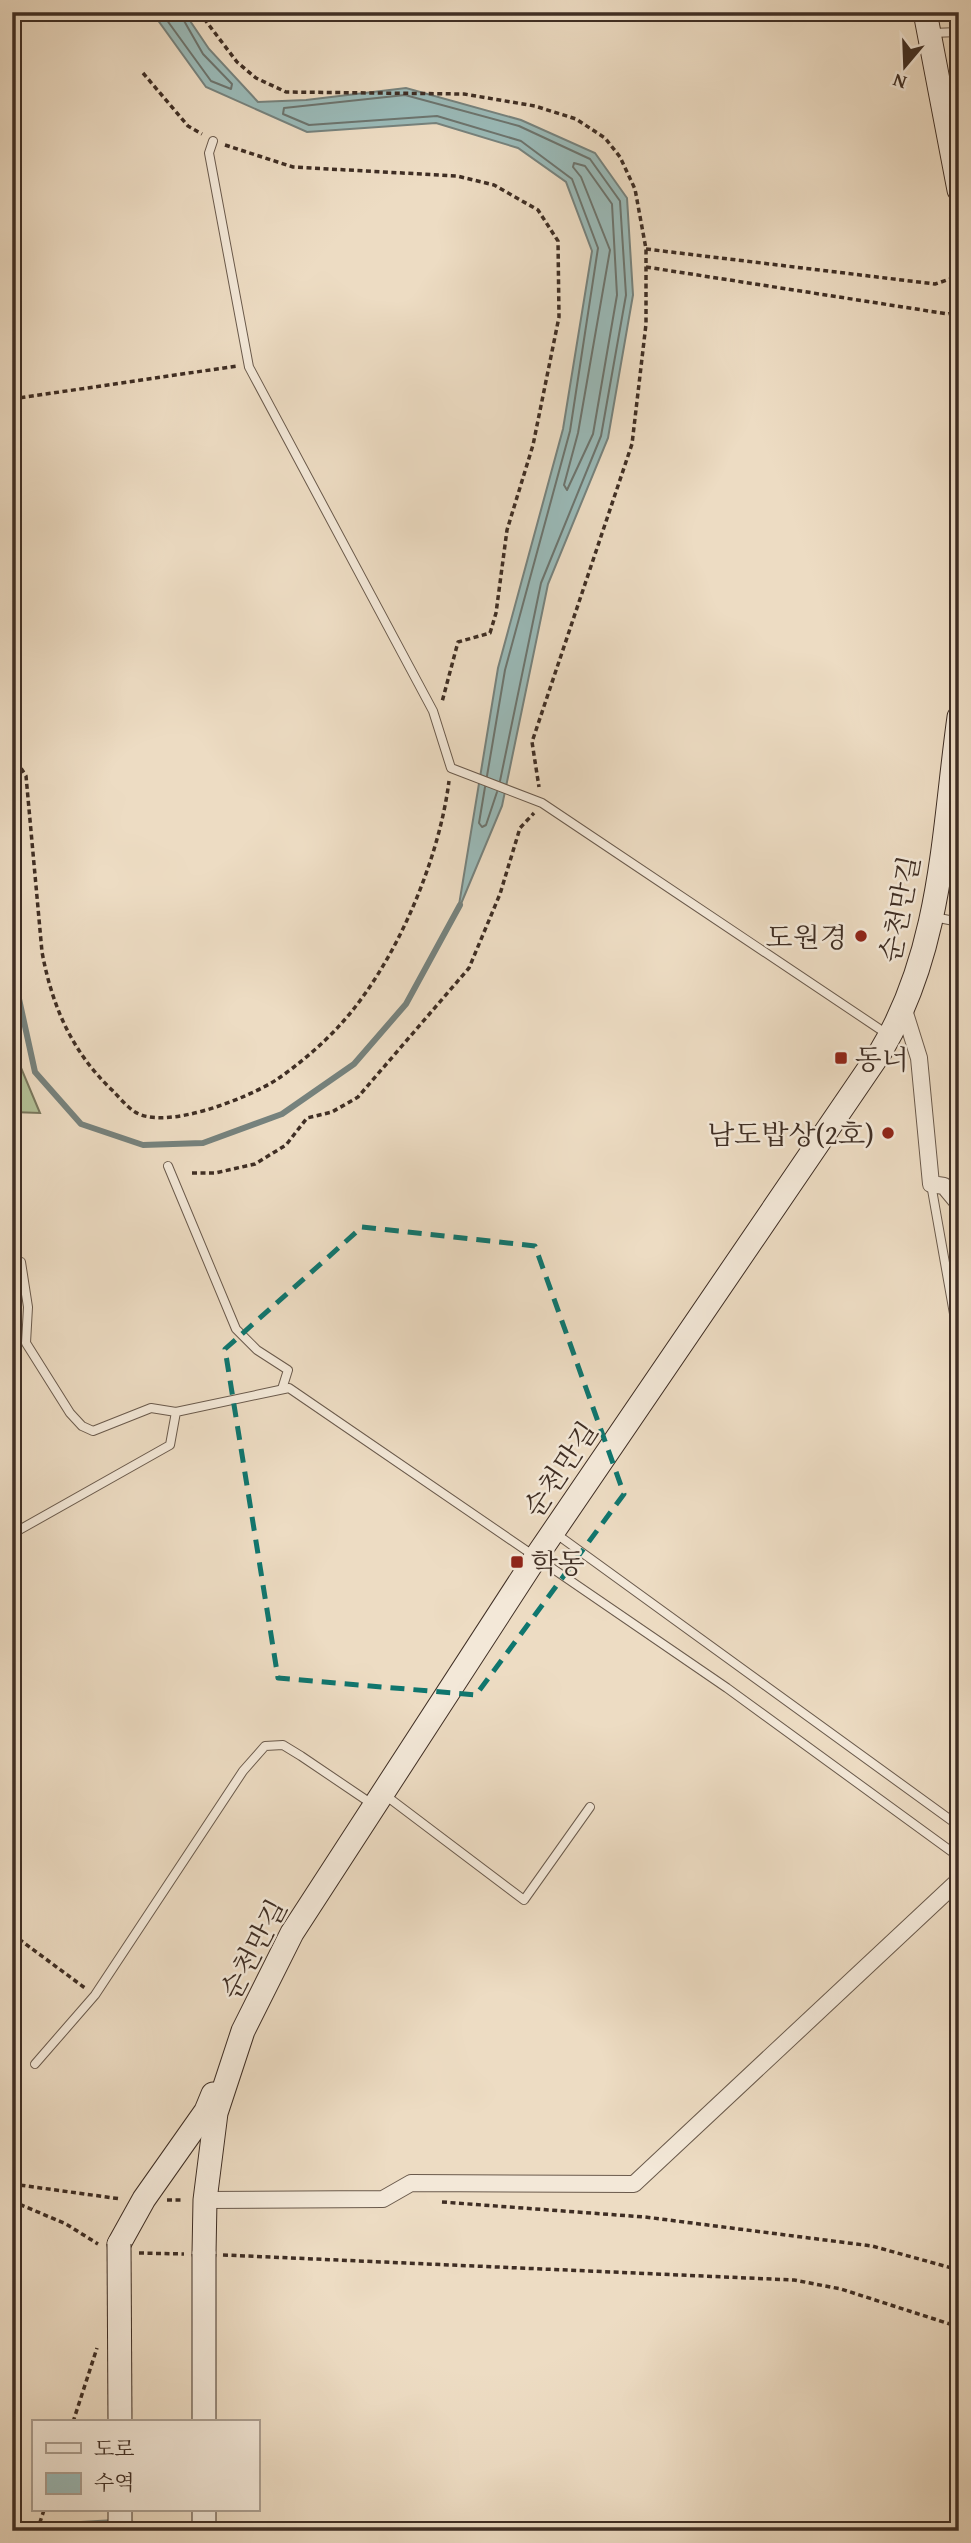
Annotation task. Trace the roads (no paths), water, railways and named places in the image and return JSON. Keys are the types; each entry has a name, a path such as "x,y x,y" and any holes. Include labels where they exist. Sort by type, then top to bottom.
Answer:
{"street":[{"path":"927,23 959,190"},
{"name":"순천만길","path":"204,2420 205,2200 216,2113 243,2031 292,1933 536,1557 890,1036 904,1010 922,961 933,916 959,717"},
{"path":"904,1010 919,1058 931,1184 944,1185 959,1204"},
{"path":"205,2200 383,2199 411,2183 634,2184 959,1880"},
{"path":"120,2420 116,2248 144,2199 205,2110 243,2031"},
{"path":"120,2512 120,2531"},
{"path":"204,2512 204,2531"}],"lane":[{"path":"927,23 959,32"},
{"path":"214,141 209,153 249,367 433,711 451,768 526,794 542,803 890,1036"},
{"path":"933,916 959,922"},
{"path":"169,1166 236,1329 257,1350 288,1370 282,1389"},
{"path":"931,1184 959,1342"},
{"path":"21,1262 28,1307 26,1343 70,1413 82,1426 93,1431 151,1408 176,1412 289,1388 726,1688 959,1857"},
{"path":"12,1534 170,1445 176,1412"},
{"path":"553,1531 959,1826"},
{"path":"34,2064 95,1995 243,1771 265,1746 282,1745 379,1799 524,1900 590,1807"}],"water":[{"path":"152,12 184,12 209,49 258,102 306,100 406,88 521,120 595,153 627,198 633,295 608,438 548,584 502,806 458,911 498,668 563,429 592,251 566,182 518,148 436,123 307,132 206,87"},
{"path":"115,2520 220,2531 12,2531 12,2526"}],"waterway":[{"path":"12,967 35,1072 81,1124 143,1145 203,1143 282,1114 354,1064 406,1004 460,905"}],"place":[{"name":"도원경","path":"861,936"},
{"name":"동너","path":"841,1058"},
{"name":"남도밥상(2호)","path":"888,1133"},
{"name":"학동","path":"517,1562"}]}
